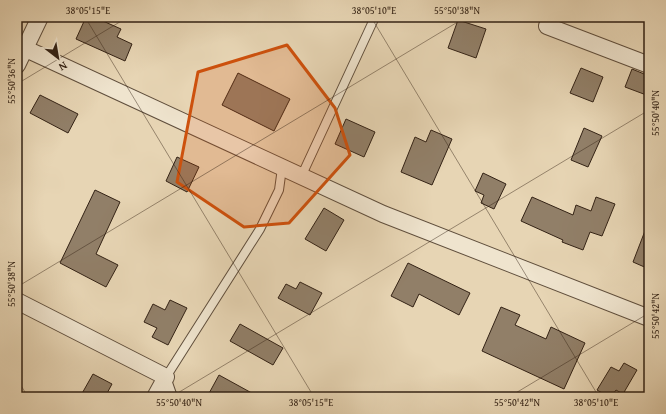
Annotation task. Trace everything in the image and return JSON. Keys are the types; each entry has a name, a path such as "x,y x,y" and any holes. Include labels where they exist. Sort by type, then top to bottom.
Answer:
{"street":[{"path":"17,65 26,49 40,17"},
{"path":"547,26 649,65"},
{"path":"26,49 383,214 649,318"},
{"path":"17,301 166,377 155,397"}],"lane":[{"path":"301,176 374,17"},
{"path":"172,397 166,377 260,229 279,190 282,168"}],"highlighted area":[{"path":"287,45 335,108 350,155 289,223 244,227 177,182 198,72"}],"building":[{"path":"86,17 94,17 121,29 117,37 132,44 125,61 76,39"},
{"path":"458,20 486,29 476,58 448,48"},
{"path":"581,68 603,77 593,102 570,93"},
{"path":"632,69 649,76 649,96 625,87"},
{"path":"238,73 290,99 274,131 222,105"},
{"path":"40,95 78,114 68,133 30,113"},
{"path":"346,119 375,132 364,157 335,144"},
{"path":"584,128 602,136 588,167 571,160"},
{"path":"431,130 452,139 432,185 401,172 415,137 426,142"},
{"path":"177,157 199,167 187,192 166,181"},
{"path":"483,173 506,184 494,209 481,203 484,195 475,191"},
{"path":"95,190 120,202 96,254 118,265 106,287 60,263"},
{"path":"532,197 573,215 576,205 591,211 596,197 615,204 602,236 590,232 583,250 562,242 563,240 521,221"},
{"path":"324,208 344,220 326,251 305,239"},
{"path":"649,223 649,269 633,262"},
{"path":"408,263 470,293 459,315 419,294 413,307 391,296"},
{"path":"300,282 322,293 310,315 278,298 286,284 296,289"},
{"path":"170,300 187,308 168,345 152,337 157,328 144,322 153,304 165,310"},
{"path":"501,307 520,315 515,325 546,339 551,327 585,343 564,389 482,351"},
{"path":"240,324 283,348 273,365 230,341"},
{"path":"624,363 637,370 623,394 616,390 611,397 609,397 597,390 611,367 619,371"},
{"path":"93,374 112,384 105,397 80,397"},
{"path":"219,375 259,397 207,397"}]}
